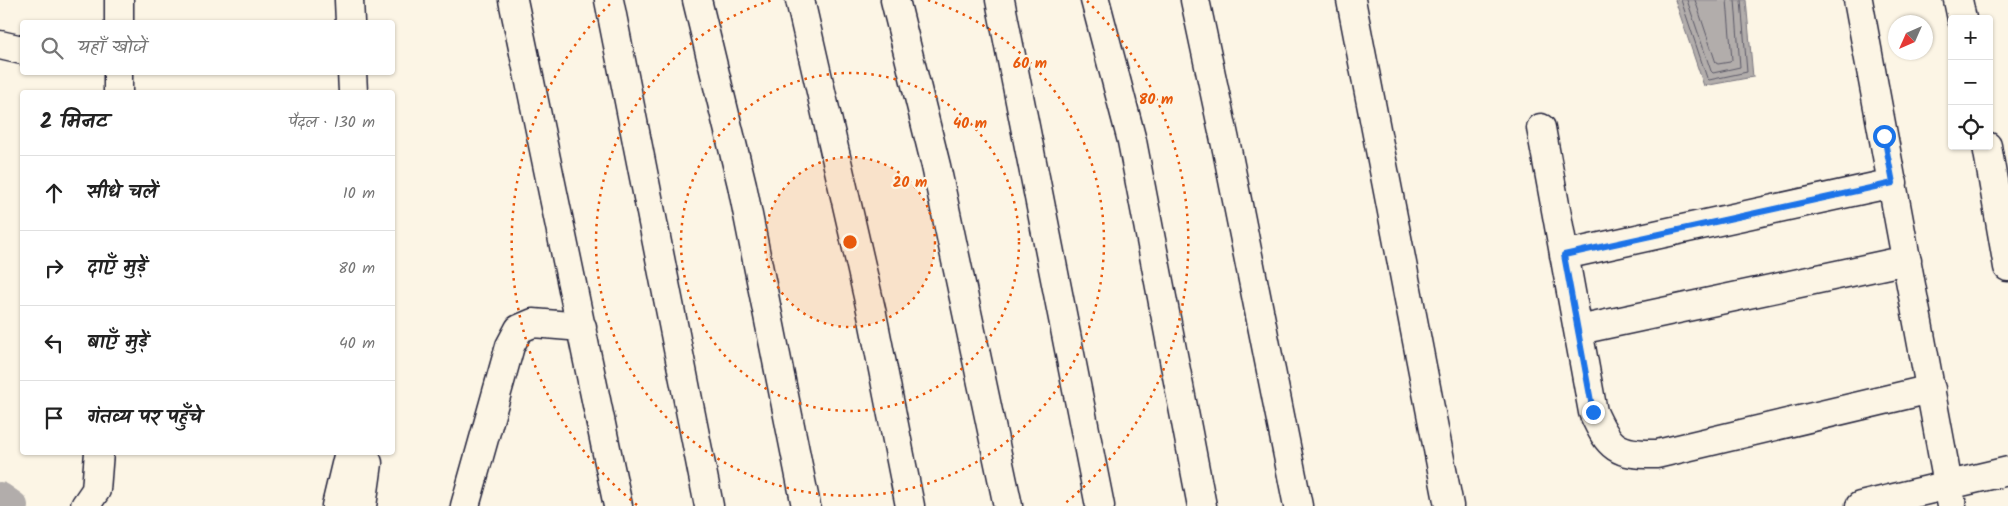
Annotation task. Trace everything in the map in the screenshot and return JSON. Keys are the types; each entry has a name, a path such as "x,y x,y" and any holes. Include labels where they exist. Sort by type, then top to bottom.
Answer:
{"street":[{"path":"119,0 119,20"},
{"path":"349,0 350,20"},
{"path":"513,0 618,506"},
{"path":"609,0 709,506"},
{"path":"697,0 742,185 806,506"},
{"path":"800,0 872,314 910,506"},
{"path":"895,0 936,166 1008,506"},
{"path":"1000,0 1100,506"},
{"path":"1095,0 1132,141 1202,506"},
{"path":"1195,0 1298,506"},
{"path":"1352,0 1448,506"},
{"path":"1858,0 1950,496"},
{"path":"1958,0 1961,15"},
{"path":"0,45 20,50"},
{"path":"118,75 118,90"},
{"path":"352,75 353,90"},
{"path":"1541,128 1593,412 1602,432 1615,448 1634,454 1656,454 1931,388"},
{"path":"1988,150 2003,207 2008,267"},
{"path":"1564,255 1893,183"},
{"path":"1579,330 1907,260"},
{"path":"465,506 510,346 519,329 533,323 582,327"},
{"path":"85,506 96,490 99,455"},
{"path":"107,506 118,455"},
{"path":"336,506 348,455"},
{"path":"362,506 368,463 364,455"},
{"path":"1861,506 1950,496 2008,471"}],"water":[{"path":"1675,0 1746,0 1753,77 1704,86"}],"waterway":[{"path":"0,497 13,506"}],"route":[{"path":"1593,412 1564,255 1893,183 1884,136"}]}
